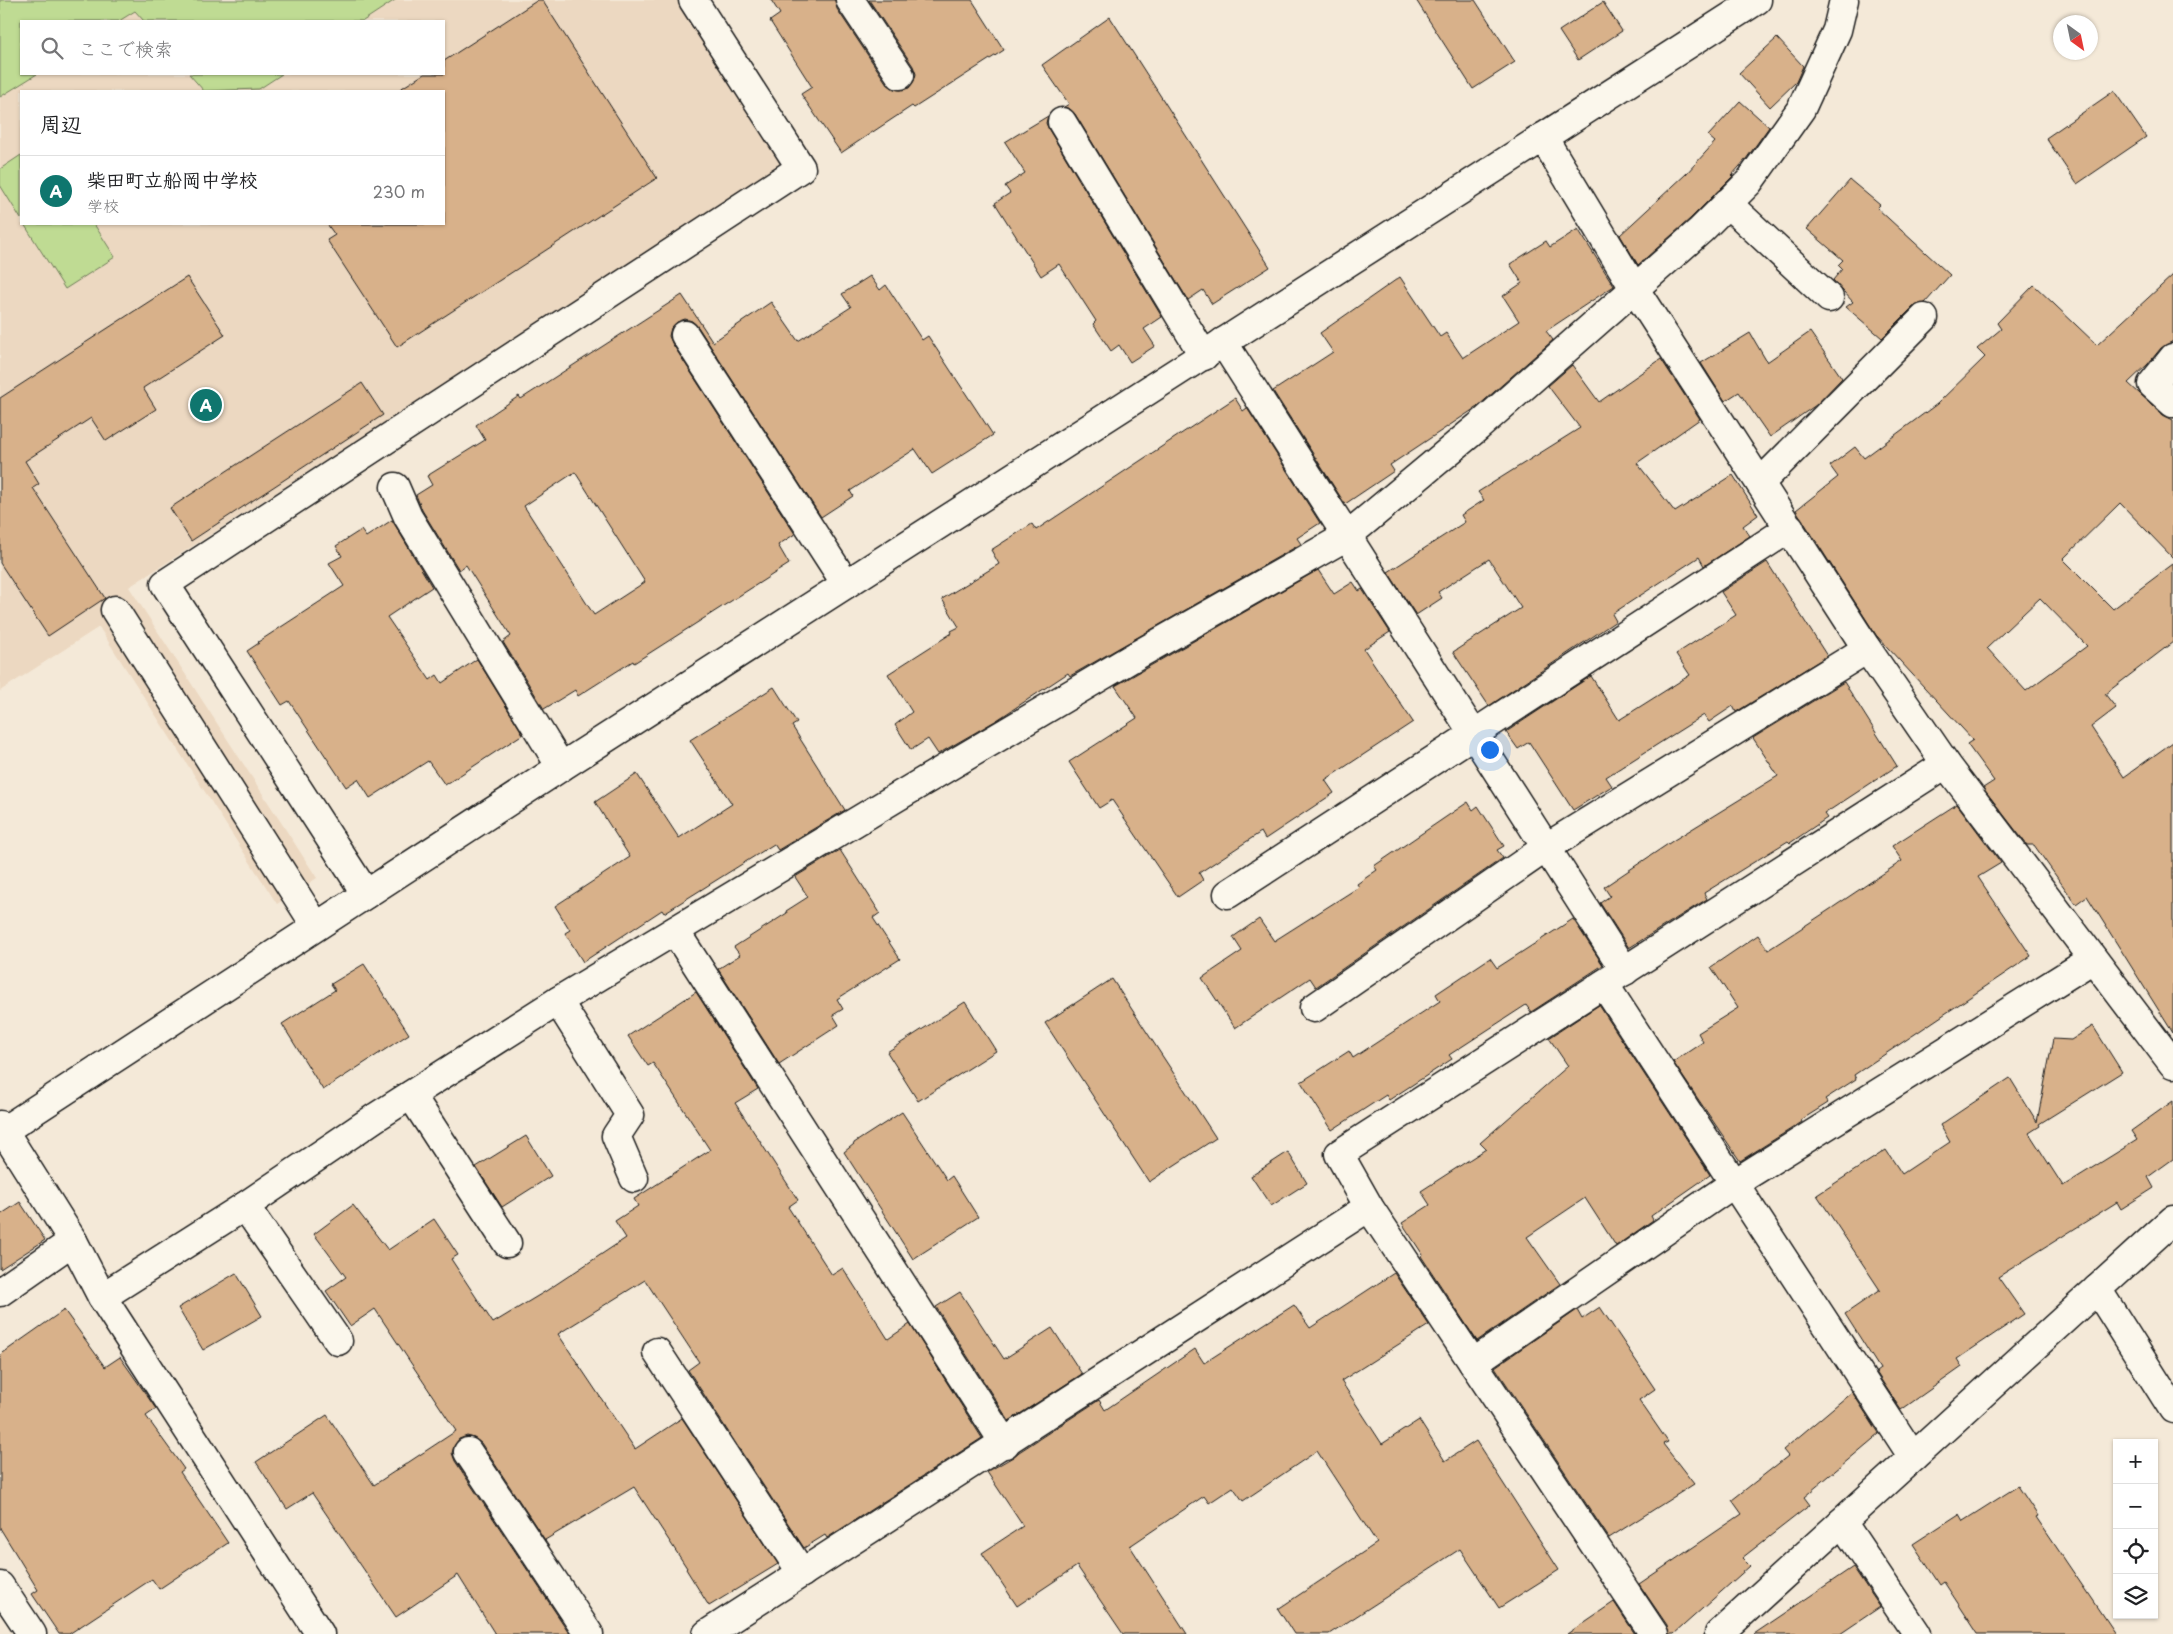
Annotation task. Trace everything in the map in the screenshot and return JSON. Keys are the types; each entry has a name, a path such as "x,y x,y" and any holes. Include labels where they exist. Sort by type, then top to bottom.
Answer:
{"street":[{"path":"366,894 165,584 801,168 693,0"},
{"path":"850,0 900,75"},
{"path":"320,1634 102,1297 73,1240 1,1130 560,768 1757,0"},
{"path":"102,1297 245,1206 411,1095 558,1001 1132,658 1347,536 1478,427 1701,230 1749,182 1801,109 1837,30 1844,0"},
{"path":"1062,122 1214,349 1347,536 1547,847 1615,978 1733,1184 1913,1457"},
{"path":"1543,137 1634,288 1867,649 1946,764 2173,1064"},
{"path":"1727,203 1828,298"},
{"path":"1760,483 1924,318"},
{"path":"685,335 846,584"},
{"path":"2173,358 2152,384 2173,404"},
{"path":"395,487 408,517 560,768"},
{"path":"1228,894 1790,528"},
{"path":"114,610 316,926"},
{"path":"1314,1008 1547,847 1867,649"},
{"path":"1654,1634 1369,1207 1339,1154 1946,764"},
{"path":"675,931 1004,1444"},
{"path":"1473,1363 1733,1184 2093,959"},
{"path":"558,1001 630,1115 616,1136 634,1178"},
{"path":"411,1095 507,1243"},
{"path":"245,1206 338,1341"},
{"path":"707,1634 1369,1207"},
{"path":"1719,1634 2173,1220"},
{"path":"0,1292 73,1240"},
{"path":"2097,1289 2173,1409"},
{"path":"657,1352 802,1573"},
{"path":"468,1452 590,1634"},
{"path":"1842,1522 1917,1634"},
{"path":"0,1586 32,1634"}],"shaded area":[{"path":"0,0 677,0 784,166 129,587 317,878 277,904 99,627 0,691"}],"green space":[{"path":"0,0 395,0 365,20 143,20 135,11 121,20 20,20 20,75 35,75 0,97"},
{"path":"190,75 280,75 259,89 203,90"},
{"path":"20,156 20,217 0,185 0,169"},
{"path":"25,225 95,225 115,257 65,289"}],"building":[{"path":"538,0 542,0 657,178 397,347 327,240 335,235 328,225 445,225 445,90 399,90 422,75 445,75 445,60"},
{"path":"771,0 835,0 837,9 887,84 894,89 909,88 916,74 913,66 869,0 972,0 1004,50 914,108 912,106 841,153 801,94 812,87 770,21 780,14"},
{"path":"1416,0 1475,0 1515,62 1473,89"},
{"path":"1603,2 1622,31 1578,60 1559,31"},
{"path":"1110,17 1270,267 1212,304 1203,290 1188,300 1075,114 1070,109 1064,107 1069,104 1042,65"},
{"path":"1777,38 1803,66 1796,82 1770,107 1739,73"},
{"path":"2114,91 2146,137 2077,184 2046,138"},
{"path":"1740,101 1769,127 1733,176 1690,219 1638,265 1620,235 1686,174 1715,142 1708,136"},
{"path":"1048,116 1046,123 1049,130 1162,317 1144,329 1155,346 1130,362 1119,345 1111,351 1093,324 1096,321 1059,264 1041,276 995,203 1010,193 1005,186 1025,173 1005,142"},
{"path":"1850,180 1880,205 1877,208 1950,275 1925,303 1913,307 1882,338 1846,307 1853,302 1833,280 1842,269 1838,265 1843,260 1807,229"},
{"path":"1578,229 1614,286 1546,331 1553,340 1477,407 1390,465 1394,471 1345,504 1273,391 1333,352 1320,333 1400,277 1440,337 1446,333 1463,358 1519,321 1503,296 1522,283 1510,264 1546,241 1550,247"},
{"path":"2173,275 2173,341 2161,348 2148,364 2128,383 2163,415 2173,420 2173,558 2120,503 2063,559 2113,609 2173,564 2173,642 2105,694 2116,708 2091,727 2124,777 2173,742 2173,1033 2087,896 2076,904 2034,845 2027,845 1983,788 1994,781 1967,744 1973,740 1876,635 1796,510 1838,477 1830,466 1855,447 1864,458 1937,404 1985,357 1977,349 2001,329 1997,323 2034,285 2097,345","holes":["2040,598 2087,646 2026,691 1987,648"]},
{"path":"870,276 880,290 886,285 922,340 928,336 993,435 932,474 915,449 850,491 853,496 821,517 698,327 692,321 685,319 677,322 671,328 669,336 672,343 795,534 778,545 789,564 634,663 633,661 578,696 575,690 544,709 503,642 511,636 466,565 459,570 422,510 416,495 432,485 427,476 485,440 476,425 519,396 521,399 682,295 713,342 771,302 798,341 851,307 842,294","holes":["575,472 645,582 594,615 524,506"]},
{"path":"187,277 225,335 143,388 156,409 106,441 91,418 25,461 39,484 33,488 105,598 48,636 0,563 0,398"},
{"path":"1810,332 1842,378 1816,405 1770,437 1739,392 1725,401 1701,363 1750,333 1767,362"},
{"path":"1661,359 1700,419 1637,463 1675,512 1733,475 1758,515 1743,526 1750,536 1704,566 1699,557 1612,614 1616,621 1489,706 1453,652 1521,608 1489,559 1438,592 1442,598 1416,615 1388,572 1465,522 1461,515 1484,500 1478,492 1580,428 1548,386 1572,365 1599,402"},
{"path":"362,383 383,415 191,541 170,508"},
{"path":"1235,398 1243,411 1247,408 1320,523 1297,538 1301,544 1070,676 1068,673 997,720 938,754 928,739 911,750 895,725 912,712 888,674 959,627 942,599 999,564 991,550 1032,524 1036,530"},
{"path":"392,520 432,587 387,617 430,680 437,675 442,683 477,659 523,734 445,785 428,761 370,798 358,779 346,787 289,701 282,705 247,651 344,586 329,563 342,556 336,546 361,530 366,537"},
{"path":"1767,562 1827,656 1736,712 1733,706 1709,722 1704,715 1606,777 1612,786 1573,810 1529,742 1518,749 1506,732 1591,676 1619,720 1690,675 1676,654 1736,615 1721,592"},
{"path":"1318,570 1334,594 1353,582 1359,591 1362,589 1390,632 1364,649 1413,722 1325,780 1334,793 1265,839 1261,832 1199,873 1203,880 1178,897 1112,800 1099,808 1069,762 1137,718 1115,686"},
{"path":"1844,682 1897,766 1824,814 1827,818 1790,843 1788,841 1704,893 1707,899 1629,948 1600,903 1610,896 1604,887 1674,840 1778,776 1753,738"},
{"path":"774,687 797,723 792,726 845,810 778,850 774,844 664,913 662,910 583,962 565,933 570,930 555,906 630,857 595,802 637,774 679,838 732,804 690,740"},
{"path":"1468,802 1473,810 1478,806 1504,846 1497,850 1503,858 1316,987 1310,978 1235,1028 1202,978 1242,951 1233,937 1259,919 1274,941 1359,887 1357,884 1377,870 1374,866"},
{"path":"1957,804 2001,863 1978,877 2031,956 1854,1075 1856,1079 1825,1099 1828,1103 1801,1120 1802,1122 1740,1161 1673,1062 1703,1042 1698,1033 1738,1008 1711,967 1758,935 1768,950 1829,910 1902,861 1892,846"},
{"path":"840,850 880,913 873,918 900,959 837,999 843,1009 833,1015 839,1025 779,1064 718,969 740,955 734,947 787,913 786,911 808,897 795,877"},
{"path":"1573,919 1603,965 1531,1012 1526,1005 1449,1055 1452,1059 1389,1100 1386,1095 1332,1130 1301,1082 1349,1051 1353,1058 1440,1001 1436,994 1490,958 1497,968"},
{"path":"364,964 409,1034 323,1090 282,1024 335,990 331,984"},
{"path":"1112,979 1216,1138 1149,1182 1045,1023"},
{"path":"696,992 758,1089 735,1103 798,1200 788,1207 832,1275 843,1268 888,1339 910,1324 982,1438 827,1538 825,1535 804,1548 688,1370 699,1362 645,1280 558,1334 635,1449 682,1418 778,1564 709,1606 687,1568 634,1487 545,1540 481,1443 467,1436 459,1439 454,1446 452,1453 455,1461 570,1634 495,1634 458,1575 396,1617 312,1493 287,1509 256,1462 327,1415 374,1485 456,1431 375,1309 350,1326 326,1291 346,1277 314,1234 353,1205 388,1250 434,1219 458,1255 451,1259 493,1323 546,1291 626,1238 615,1221 638,1206 634,1199 710,1150 653,1063 648,1066 628,1036"},
{"path":"965,1002 996,1051 918,1101 887,1052"},
{"path":"1599,1005 1710,1175 1651,1216 1653,1220 1616,1246 1585,1198 1527,1237 1560,1284 1477,1341 1421,1256 1423,1255 1402,1223 1430,1205 1421,1191 1486,1149 1480,1143 1568,1066 1549,1038"},
{"path":"2093,1026 2122,1072 2039,1124 2040,1126 2029,1133 2063,1186 2137,1140 2131,1131 2173,1101 2173,1159 2148,1177 2154,1188 2121,1209 2117,1202 1998,1277 2024,1314 1957,1359 1962,1367 1901,1410 1876,1372 1880,1369 1845,1314 1880,1290 1817,1195 1886,1150 1902,1174 1950,1142 1940,1125 2010,1078 2037,1122 2053,1039 2071,1040"},
{"path":"902,1112 947,1180 952,1176 978,1217 913,1259 844,1152 854,1143"},
{"path":"526,1136 551,1176 502,1207 476,1167"},
{"path":"1288,1152 1307,1183 1271,1206 1251,1176"},
{"path":"20,1202 45,1240 0,1269 0,1215"},
{"path":"236,1273 262,1316 203,1350 178,1308"},
{"path":"1394,1273 1429,1325 1341,1381 1382,1444 1419,1420 1445,1461 1476,1441 1559,1570 1499,1608 1460,1549 1329,1634 1294,1634 1278,1609 1377,1543 1317,1451 1243,1501 1233,1487 1209,1503 1204,1496 1130,1546 1187,1634 1123,1634 1077,1566 1017,1606 982,1553 1023,1526 987,1472 1099,1400 1105,1410 1195,1349 1204,1363 1294,1305 1310,1328"},
{"path":"960,1292 1004,1359 1052,1328 1082,1374 1009,1421 936,1307"},
{"path":"1600,1307 1655,1389 1639,1400 1668,1442 1663,1444 1694,1484 1609,1538 1495,1367 1577,1310 1582,1319"},
{"path":"64,1310 105,1367 120,1357 156,1409 146,1416 184,1469 180,1472 228,1543 159,1589 152,1579 69,1634 59,1634 32,1594 38,1590 0,1528 0,1355"},
{"path":"1852,1392 1879,1434 1804,1497 1810,1505 1742,1558 1750,1566 1674,1634 1669,1634 1667,1625 1639,1584 1742,1514 1732,1500 1788,1456 1783,1450"},
{"path":"2018,1486 2038,1516 2036,1517 2115,1634 1978,1634 1944,1582 1940,1585 1913,1544 1959,1514 1963,1521"},
{"path":"1853,1567 1880,1607 1840,1634 1754,1634"},
{"path":"1614,1602 1635,1634 1567,1634"}],"place":[{"name":"柴田町立船岡中学校","path":"206,405"}]}
